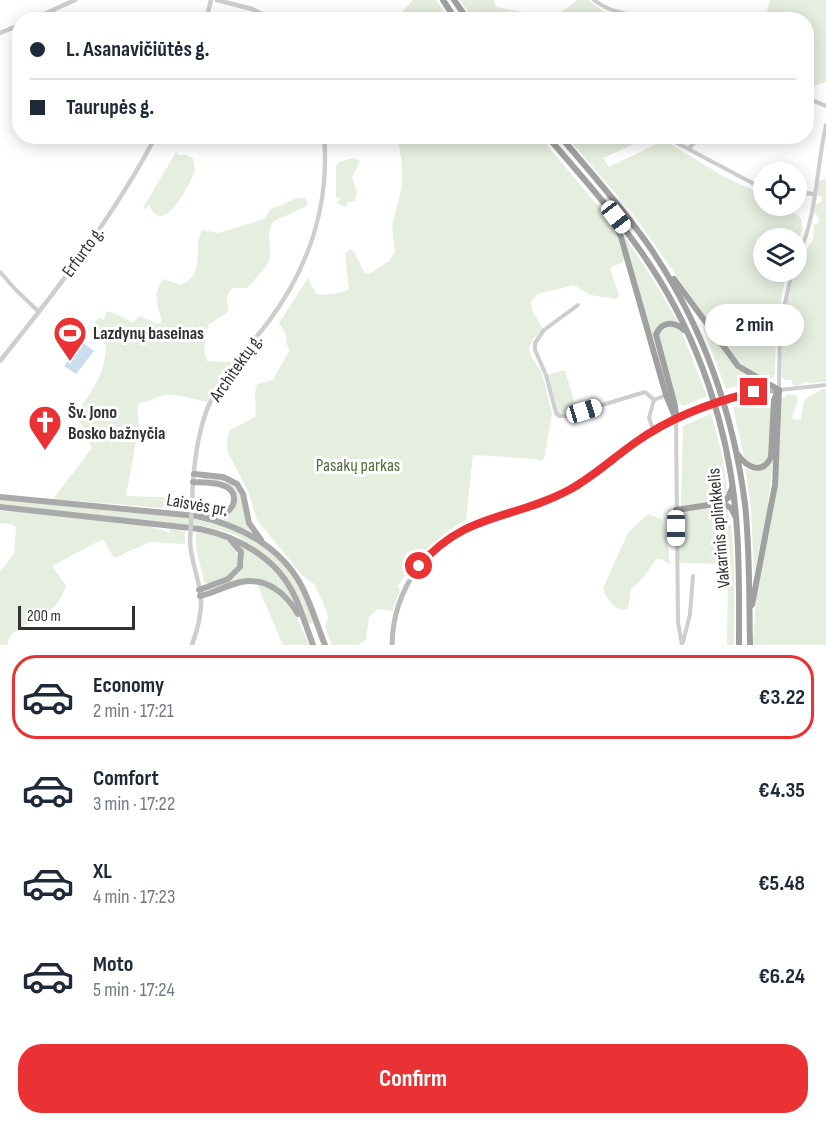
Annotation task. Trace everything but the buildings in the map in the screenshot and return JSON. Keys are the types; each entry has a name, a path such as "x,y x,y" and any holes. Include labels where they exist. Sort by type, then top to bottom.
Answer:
{"highway":[{"name":"Vakarinis aplinkkelis","path":"555,144 605,204 651,266 674,304 702,368 720,422 733,486 739,645"},
{"name":"Vakarinis aplinkkelis","path":"567,144 612,198 660,264 693,321 711,365 737,454 745,506 750,645"},
{"path":"605,204 621,237 666,395 676,419"},
{"path":"660,264 675,280 738,366 778,390"},
{"path":"676,419 675,406 656,335 660,328 668,323 680,326 686,332"},
{"path":"737,454 745,464 753,468 760,468 768,464 771,457 774,400 778,390"},
{"path":"749,618 774,485 778,390"},
{"path":"676,510 722,502 728,498 733,486"},
{"path":"722,502 731,508 736,519"}],"main road":[{"path":"392,645 396,614 404,590 419,566 437,547 466,527 567,491 589,478 634,443 676,419 736,396 778,390"},
{"path":"194,474 223,477 237,484 243,494 249,523 263,543"},
{"path":"193,482 226,486 231,490 234,498 233,505 225,514 197,516"},
{"name":"Laisvės pr.","path":"0,496 197,516 226,523 263,543 283,560 305,591 325,645"},
{"name":"Laisvės pr.","path":"0,507 200,529 225,534 254,550 276,569 295,597 314,645"},
{"path":"200,593 228,579 240,567 241,552 225,534"},
{"path":"200,593 241,582 260,582 269,585 288,598 310,635"}],"street":[{"path":"49,12 75,0"},
{"path":"217,0 258,12"},
{"path":"594,0 612,10 621,12"},
{"path":"807,237 826,125"},
{"name":"Erfurto g.","path":"0,362 116,206 151,144"},
{"name":"Architektų g.","path":"192,645 199,618 200,593 192,565 190,542 196,449 201,428 215,394 283,301 300,272 322,204 325,175 324,144"},
{"path":"681,144 753,183"},
{"path":"689,148 693,144"},
{"path":"807,193 814,194"},
{"path":"0,272 39,312"},
{"path":"790,282 780,325 778,390 826,384"},
{"path":"578,305 544,330 535,343 535,350 546,375 556,413 559,416 566,416 645,392 654,400"},
{"path":"654,400 666,395"},
{"path":"654,400 649,418 654,431"},
{"path":"676,419 678,622 682,644"},
{"path":"682,644 690,614 693,576"}],"green space":[{"path":"413,0 436,0 444,12 402,12"},
{"path":"460,0 494,0 496,7 523,12 468,12"},
{"path":"577,0 588,0 607,12 560,12"},
{"path":"770,0 826,0 826,82 814,86 814,12 767,12"},
{"name":"Pasakų parkas","path":"399,144 546,144 613,224 625,259 610,268 619,296 616,299 590,295 574,285 537,294 531,302 533,312 543,329 533,339 529,348 531,356 542,373 552,413 544,459 540,461 473,455 466,520 445,533 412,567 397,587 400,589 392,611 378,609 369,617 366,640 358,645 332,645 325,627 328,619 327,612 315,585 301,574 257,520 248,491 228,453 227,440 230,430 255,417 257,384 273,380 289,351 286,334 279,323 308,278 316,294 342,292 349,289 345,254 351,249 365,273 369,274 389,261 395,251 392,226 402,186"},
{"path":"573,144 634,144 603,158 609,167 657,144 670,144 723,176 753,190 753,216 798,216 801,218 803,228 753,228 753,282 784,282 776,333 775,374 773,378 757,375 735,359 633,214"},
{"path":"176,152 178,155 186,155 193,159 195,171 182,197 168,213 161,216 155,213 149,204 146,209 143,208"},
{"path":"353,158 360,161 352,178 357,192 355,201 348,202 346,207 337,203 340,199 336,197 336,166 339,162"},
{"path":"826,179 826,382 805,382 794,386 791,380 785,380 782,377 781,350 785,311 791,282 807,282 807,249 813,240 814,225 818,223 819,218 814,212 815,205 821,202 822,197 816,194 819,181"},
{"path":"305,198 308,205 272,223 269,236 270,257 264,270 247,288 230,290 227,297 228,312 208,325 204,350 207,361 232,362 207,402 164,395 141,402 137,406 139,426 126,496 187,498 186,510 53,499 92,448 76,413 93,389 103,365 106,345 89,331 99,317 104,320 109,311 133,322 140,316 157,324 161,323 157,299 158,288 164,279 180,285 193,275 202,230 219,233 261,220 266,217 270,209"},
{"path":"624,236 678,322 673,321 652,337"},
{"path":"701,323 732,362 758,381 726,389"},
{"path":"666,327 675,327 682,333 707,396 684,406 677,403 659,340 659,333"},
{"path":"565,370 577,411 562,415 558,413 547,375"},
{"path":"826,389 826,645 753,645 756,598 776,496 782,398 788,394 796,395 798,400 792,417 794,420 801,419 804,400"},
{"path":"764,400 771,407 768,458 760,465 754,465 745,461 733,407"},
{"path":"711,414 722,454 728,495 721,500 684,507 681,506 683,426"},
{"path":"773,459 767,514 754,574 751,506 745,468 754,471 761,470"},
{"path":"203,478 221,479 237,489 250,531 220,518 234,509 235,497 229,485 223,482 203,480"},
{"path":"0,499 206,520 223,526 253,540 278,559 297,585 313,623 308,622 291,583 273,562 238,536 204,526 0,505"},
{"path":"726,508 730,517 732,532 734,645 727,645 728,564 678,563 678,516 686,511"},
{"path":"0,511 138,524 169,533 170,529 185,531 185,544 150,542 114,558 103,539 52,566 66,586 59,601 42,617 13,633 7,645 0,645 0,571 14,554 16,527 0,523"},
{"path":"648,514 661,519 666,530 670,564 656,559 643,578 631,589 628,609 619,609 609,601 603,588 628,533"},
{"path":"196,532 226,540 235,549 237,556 238,565 227,576 208,585 204,581 196,548"},
{"path":"241,545 271,568 289,590 293,599 272,584 253,581 209,591 208,589 224,583 242,570 244,555"},
{"path":"257,584 277,594 290,607 309,645 283,645"}],"water":[{"path":"82,342 94,351 76,374 64,366"}],"place":[{"name":"Lazdynų baseinas","path":"70,362"},
{"name":"Šv. Jono Bosko bažnyčia","path":"45,451"}],"route":[{"path":"419,566 437,547 466,527 567,491 589,478 634,443 666,424 712,403 754,392"}]}
